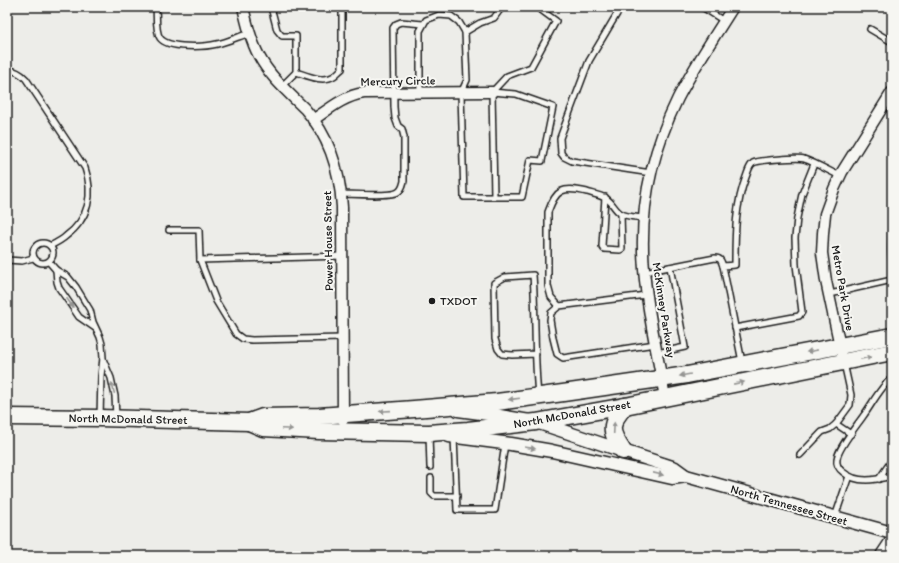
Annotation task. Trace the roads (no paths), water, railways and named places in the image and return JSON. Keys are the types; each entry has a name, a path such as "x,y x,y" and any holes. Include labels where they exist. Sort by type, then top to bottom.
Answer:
{"main road":[{"name":"North McDonald Street","path":"7,417 116,418 249,422 263,417 302,417 497,402 662,379 892,336"},
{"name":"North McDonald Street","path":"249,422 263,428 343,432 428,433 468,430 536,422 625,406 892,352"},
{"path":"623,451 615,439 613,428 615,419 625,406"},
{"path":"884,556 892,544"}],"street":[{"name":"Power House Street","path":"243,7 250,33 260,57 274,77 306,111 320,130 330,150 337,171 341,194 343,256 343,432"},
{"name":"McKinney Parkway","path":"665,398 646,295 644,272 643,245 647,188 664,130 678,98 733,7"},
{"name":"Mercury Circle","path":"313,120 350,96 394,93 492,92"},
{"name":"Metro Park Drive","path":"844,362 822,253 822,233 825,214 840,176 888,105 892,92"},
{"path":"433,407 536,422 675,468 686,476"},
{"path":"428,433 505,444 584,458 672,478 686,476"},
{"name":"North Tennessee Street","path":"686,476 892,533"}],"lane":[{"path":"156,7 158,34 160,39 166,43 178,46 218,44 250,33"},
{"path":"271,7 277,30 282,36 296,36 296,72 282,86"},
{"path":"296,72 314,78 326,79 334,76 342,69 342,7"},
{"path":"465,32 480,23 494,18 502,7"},
{"path":"494,197 492,92 507,76 531,67 556,21 537,7"},
{"path":"621,7 589,61 560,138 561,153 564,157 572,161 651,173"},
{"path":"702,7 724,21"},
{"path":"420,93 420,31 426,20 439,15 451,16 459,22 465,32 466,80 461,93 464,197 522,197 530,160 542,161 553,107 516,94 492,92"},
{"path":"341,194 390,195 398,192 403,186 404,137 402,129 398,126 395,118 393,28 396,24 401,22 423,24"},
{"path":"870,29 892,42"},
{"path":"7,71 15,71 26,80 85,168 88,178 90,195 85,214 77,226 67,236 50,246"},
{"path":"723,266 735,265 736,220 742,186 750,167 754,162 763,160 803,158 840,176"},
{"path":"735,328 799,316 802,312 796,265 795,238 802,194 814,164"},
{"path":"559,306 551,297 548,286 548,212 551,202 556,195 564,190 578,190 605,197 621,214 644,218"},
{"path":"605,197 602,246 604,249 620,250 622,248 621,214"},
{"path":"892,224 890,250 892,260"},
{"path":"169,230 199,230 200,260 216,300 236,334 243,339 343,338"},
{"path":"41,242 50,246 53,250 53,254 52,258 48,262 40,263 33,258 33,248 37,244 41,242"},
{"path":"200,260 343,256"},
{"path":"7,260 22,261 33,258"},
{"path":"644,272 715,258 721,260 742,364"},
{"path":"48,262 56,270 68,277 76,287 90,310 100,337 103,358 100,376 100,418"},
{"path":"646,295 559,306 551,313 550,320 557,354 563,358 656,348 685,347 670,267"},
{"path":"56,270 59,288 79,317 96,328"},
{"path":"536,354 502,354 498,349 495,339 494,283 505,277 533,275 535,301 536,354 536,375 539,396"},
{"path":"830,294 892,280"},
{"path":"103,358 115,396 116,418"},
{"path":"800,455 822,432 830,429 836,424 850,405 851,395 844,362"},
{"path":"892,378 880,392 840,450 837,460 838,468 847,475 861,480 879,479 892,476"},
{"path":"836,424 851,434"},
{"path":"428,433 430,467"},
{"path":"454,437 457,510 495,510 505,444"},
{"path":"879,479 892,460"},
{"path":"834,518 849,476"},
{"path":"431,478 432,493 434,496 457,496"}],"place":[{"name":"TXDOT","path":"432,301"}]}
